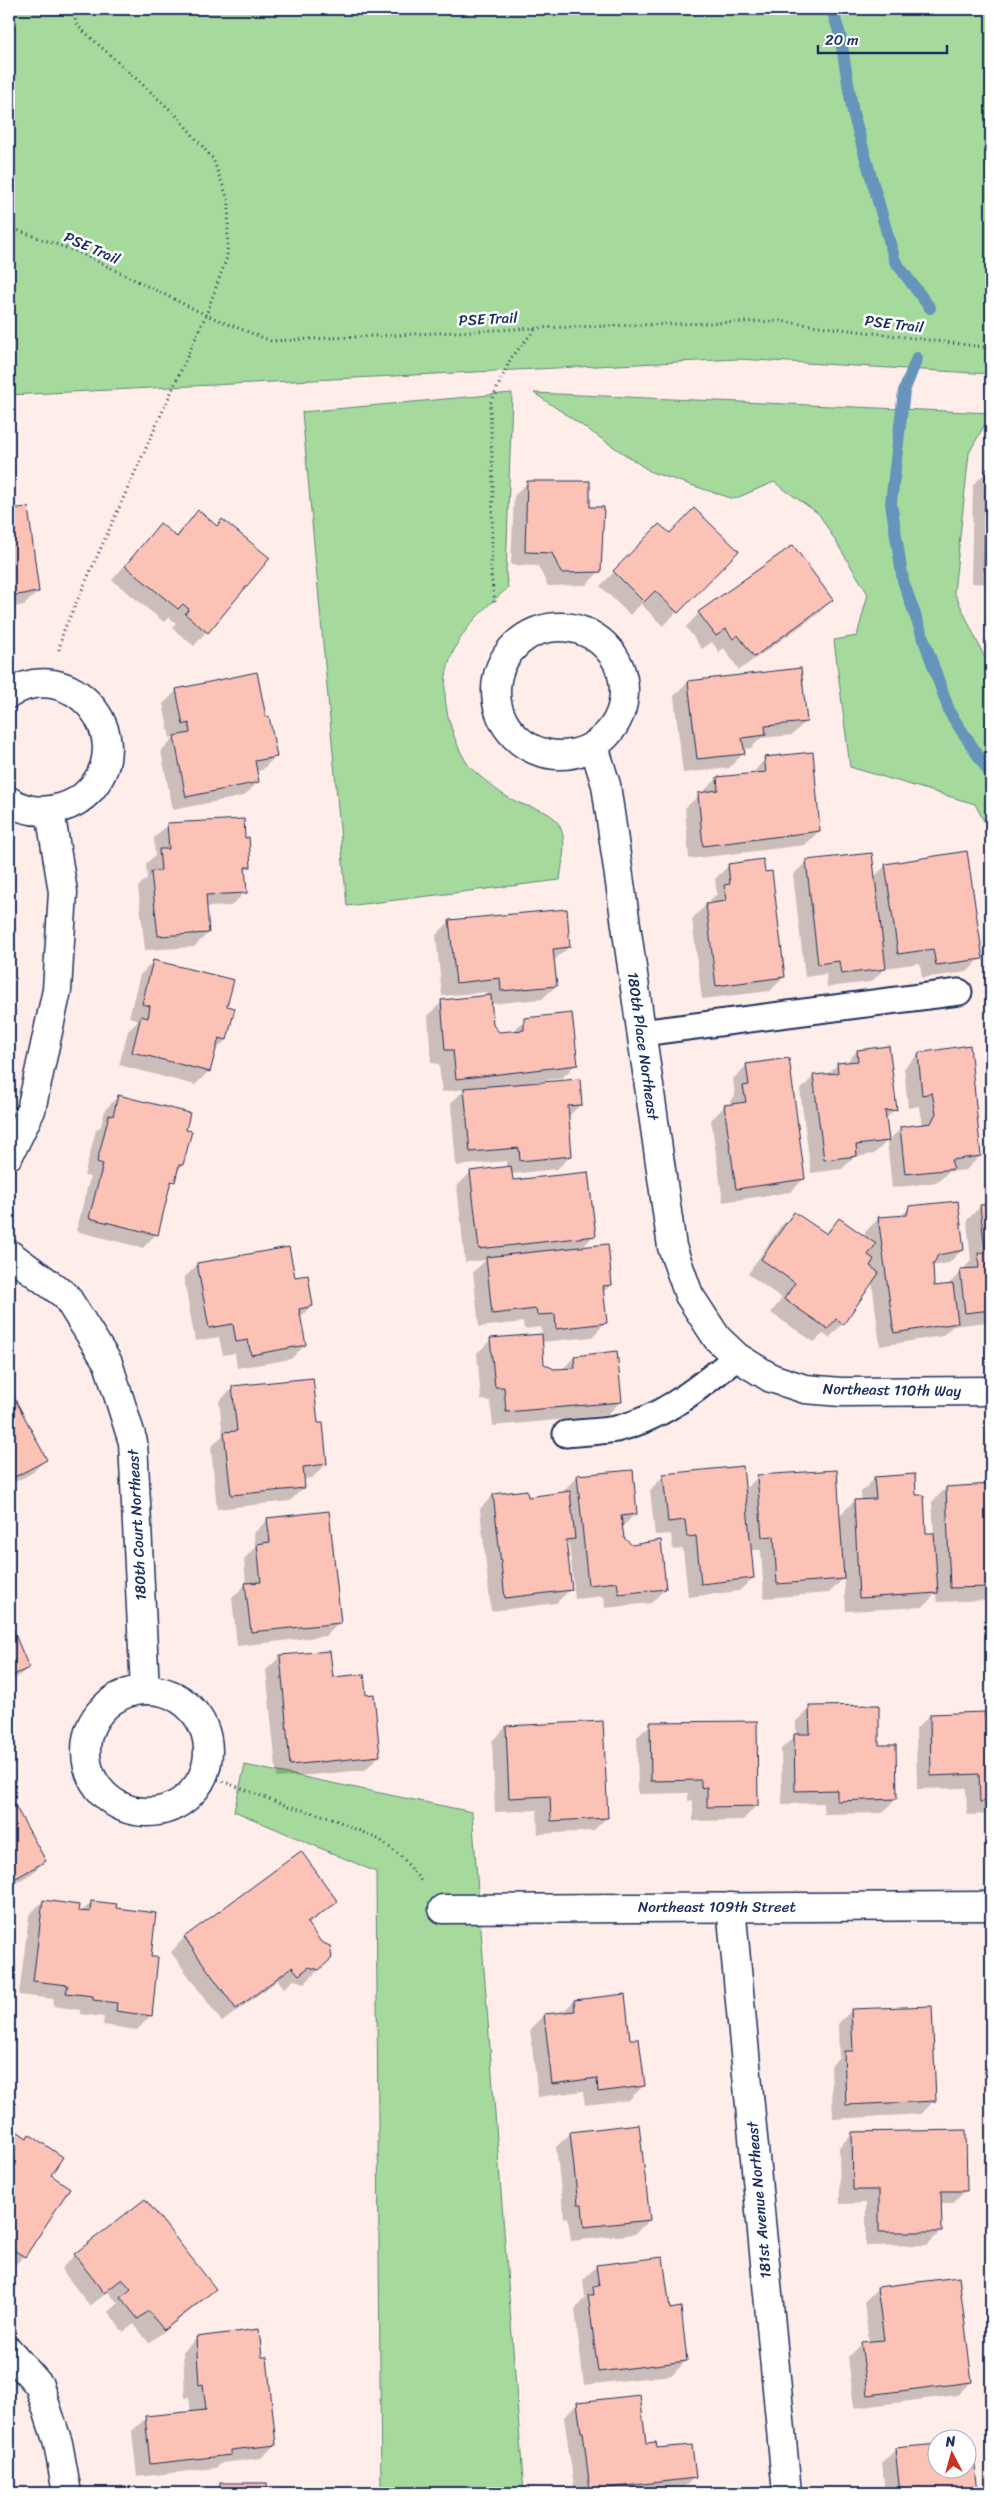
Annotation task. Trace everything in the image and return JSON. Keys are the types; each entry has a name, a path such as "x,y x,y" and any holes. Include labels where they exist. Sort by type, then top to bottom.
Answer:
{"street":[{"path":"564,626 584,631 602,641 615,657 623,676 624,696 621,709 609,732 594,746 575,754 555,756 535,751 518,741 504,726 496,707 494,686 499,666 510,649 525,636 544,628 564,626"},
{"path":"9,694 17,688 37,683 50,684 76,692 91,705 102,722 107,741 106,761 99,780 86,795 69,806 50,811 30,810 9,801"},
{"name":"180th Place Northeast","path":"594,746 606,785 672,1247 690,1295 717,1338"},
{"path":"9,1155 30,1110 57,990 63,892 50,811"},
{"name":"180th Court Northeast","path":"9,1254 66,1296 108,1363 132,1442 146,1690"},
{"name":"Northeast 110th Way","path":"717,1338 737,1357 771,1378 805,1389 841,1392 991,1391"},
{"path":"146,1690 165,1692 182,1700 196,1713 205,1730 209,1749 204,1774 198,1786 185,1800 168,1809 149,1813 130,1810 112,1802 98,1789 89,1772 86,1753 88,1734 96,1716 109,1702 126,1693 146,1690"},
{"name":"Northeast 109th Street","path":"443,1909 991,1906"},
{"name":"181st Avenue Northeast","path":"731,1907 787,2493"},
{"path":"9,2351 39,2385 58,2443 67,2493"}],"lane":[{"path":"642,1033 959,992"},
{"path":"566,1434 614,1429 656,1415 682,1400 737,1357"}],"path":[{"path":"50,684 63,632 206,315 227,257 229,202 213,159 176,115 78,26 71,9"},
{"name":"PSE Trail","path":"9,227 80,253 206,315 271,341 536,328 779,321 991,348"},
{"path":"495,602 491,576 493,484 490,404 511,358 536,328"},
{"path":"204,1774 287,1806 329,1817 380,1840 402,1857"}],"green space":[{"path":"9,9 991,9 991,374 738,359 9,395"},
{"path":"512,393 506,574 508,588 476,618 463,634 454,651 447,669 445,689 447,710 457,743 471,769 505,795 545,812 559,824 564,848 560,880 347,906 302,412"},
{"path":"534,393 991,413 969,453 954,592 991,671 991,835 975,804 850,767 834,640 857,636 868,594 819,514 774,482 734,499 651,472"},
{"path":"245,1765 472,1812 524,2493 381,2493 376,1872 234,1811"}],"building":[{"path":"986,469 991,470 991,570 984,570"},
{"path":"527,481 590,481 590,507 604,507 601,572 561,573 552,553 525,552"},
{"path":"28,507 39,592 9,596 9,509"},
{"path":"694,508 739,551 678,613 655,591 644,602 613,571 659,524 670,533"},
{"path":"198,510 217,526 222,519 270,558 208,633 185,614 189,609 183,604 178,609 125,566 160,523 177,537"},
{"path":"793,545 833,600 754,657 738,635 733,639 726,629 716,636 698,612"},
{"path":"801,668 807,722 765,726 766,735 742,738 745,754 697,759 688,681"},
{"path":"257,672 266,717 269,716 277,757 255,761 259,782 186,797 174,736 190,733 189,723 183,725 176,689"},
{"path":"813,752 820,831 703,846 698,793 718,790 717,777 766,772 764,757"},
{"path":"244,819 245,838 249,837 251,867 245,867 247,893 206,895 209,933 158,936 151,872 161,870 159,849 169,849 167,823"},
{"path":"967,851 983,959 936,965 933,949 898,954 885,864"},
{"path":"872,853 886,969 841,974 839,961 818,964 806,860"},
{"path":"763,859 765,872 772,871 785,977 716,986 706,904 726,901 724,885 730,884 728,864"},
{"path":"567,909 570,947 553,949 557,986 501,991 500,978 456,983 449,920"},
{"path":"153,960 234,980 227,1006 235,1008 227,1040 219,1038 210,1072 132,1052 141,1016 148,1018 150,1006 142,1004"},
{"path":"491,995 493,1025 499,1032 524,1030 524,1018 572,1013 578,1065 456,1079 453,1050 445,1050 441,1000"},
{"path":"970,1045 981,1156 951,1160 954,1169 905,1174 900,1127 931,1123 936,1113 932,1093 922,1095 918,1053"},
{"path":"889,1046 897,1110 885,1111 889,1141 856,1145 857,1156 824,1160 813,1075 838,1073 837,1063 858,1061 857,1050"},
{"path":"789,1058 805,1179 736,1189 724,1105 746,1102 743,1086 749,1085 746,1064"},
{"path":"580,1079 582,1105 568,1106 572,1156 520,1161 519,1148 470,1152 464,1088"},
{"path":"118,1095 190,1113 186,1130 192,1131 183,1165 179,1165 175,1182 171,1181 158,1235 89,1218 103,1164 97,1162 109,1115 113,1116"},
{"path":"511,1166 513,1180 588,1172 596,1236 479,1249 470,1171"},
{"path":"958,1201 964,1250 938,1255 933,1265 934,1286 953,1284 958,1323 894,1333 878,1217 907,1215 909,1206"},
{"path":"991,1204 991,1310 965,1313 960,1269 979,1268 978,1253 985,1252 980,1205"},
{"path":"794,1212 827,1234 839,1218 876,1244 868,1255 874,1259 870,1266 879,1273 843,1325 836,1319 828,1329 784,1299 795,1283 761,1259"},
{"path":"608,1244 612,1285 603,1286 607,1323 556,1329 555,1314 537,1315 536,1309 492,1314 486,1257"},
{"path":"289,1247 295,1277 308,1275 313,1306 299,1309 306,1345 251,1355 248,1340 236,1342 233,1324 209,1328 197,1263"},
{"path":"542,1334 544,1364 554,1369 575,1368 574,1356 617,1351 622,1402 506,1412 504,1387 495,1387 490,1338"},
{"path":"313,1378 318,1423 323,1423 327,1464 303,1467 305,1488 231,1495 224,1432 237,1431 232,1386"},
{"path":"15,1399 47,1460 9,1480 9,1402"},
{"path":"743,1466 754,1578 701,1584 696,1536 687,1537 685,1520 668,1522 663,1474"},
{"path":"633,1470 637,1514 621,1516 624,1538 632,1545 661,1540 666,1589 619,1594 617,1582 588,1585 577,1475"},
{"path":"837,1470 844,1579 777,1584 774,1536 762,1537 757,1475"},
{"path":"915,1474 916,1495 924,1495 926,1533 934,1533 938,1593 859,1598 854,1500 876,1499 874,1477"},
{"path":"991,1484 991,1587 950,1588 946,1487"},
{"path":"527,1490 528,1497 570,1491 575,1539 566,1540 572,1590 505,1598 493,1494"},
{"path":"329,1511 341,1623 251,1632 245,1583 261,1582 257,1544 270,1542 267,1518"},
{"path":"9,1620 29,1668 9,1677"},
{"path":"330,1651 333,1677 364,1674 366,1695 374,1694 380,1756 290,1765 280,1655"},
{"path":"879,1705 879,1745 896,1745 897,1799 837,1801 837,1790 795,1791 794,1734 810,1734 809,1706"},
{"path":"984,1712 985,1718 991,1718 991,1801 980,1802 979,1774 931,1776 930,1714"},
{"path":"603,1721 608,1818 551,1821 550,1796 509,1798 506,1726"},
{"path":"757,1721 758,1806 707,1807 707,1787 701,1788 701,1780 651,1781 650,1722"},
{"path":"13,1802 46,1861 9,1882 9,1805"},
{"path":"301,1851 338,1902 307,1923 321,1942 330,1946 332,1958 319,1970 309,1967 299,1975 292,1967 236,2009 184,1937"},
{"path":"43,1900 79,1905 78,1911 90,1912 91,1901 117,1904 116,1908 156,1913 151,1957 158,1957 152,2016 116,2011 117,2003 93,2000 93,1996 66,1993 68,1985 33,1981"},
{"path":"625,1994 630,2039 639,2039 645,2086 598,2092 597,2078 552,2084 544,2014 575,2011 574,2000"},
{"path":"932,2006 936,2101 846,2105 844,2051 853,2051 851,2009"},
{"path":"639,2124 650,2220 584,2227 582,2204 578,2204 570,2132"},
{"path":"9,2126 27,2138 29,2134 63,2157 51,2175 70,2188 25,2257 9,2247"},
{"path":"966,2130 967,2191 941,2191 942,2232 879,2232 879,2190 853,2190 852,2132"},
{"path":"145,2199 216,2289 164,2330 148,2311 138,2319 121,2298 131,2289 122,2279 104,2293 74,2254"},
{"path":"663,2257 670,2309 681,2307 687,2361 598,2372 588,2295 594,2295 593,2287 599,2286 596,2265"},
{"path":"959,2277 972,2382 868,2395 861,2342 884,2340 877,2287"},
{"path":"259,2329 262,2357 267,2357 276,2445 231,2450 231,2455 150,2464 145,2416 206,2410 203,2384 199,2385 196,2337"},
{"path":"640,2395 646,2443 656,2442 657,2448 692,2445 696,2478 590,2490 583,2432 581,2432 577,2402"},
{"path":"928,2445 928,2480 977,2480 978,2493 900,2493 895,2448"},
{"path":"220,2483 267,2483 267,2493 220,2493"}],"waterway":[{"path":"832,9 840,35 853,113 895,261 930,308"},
{"path":"917,358 904,391 891,503 903,581 950,713 991,775"}]}
